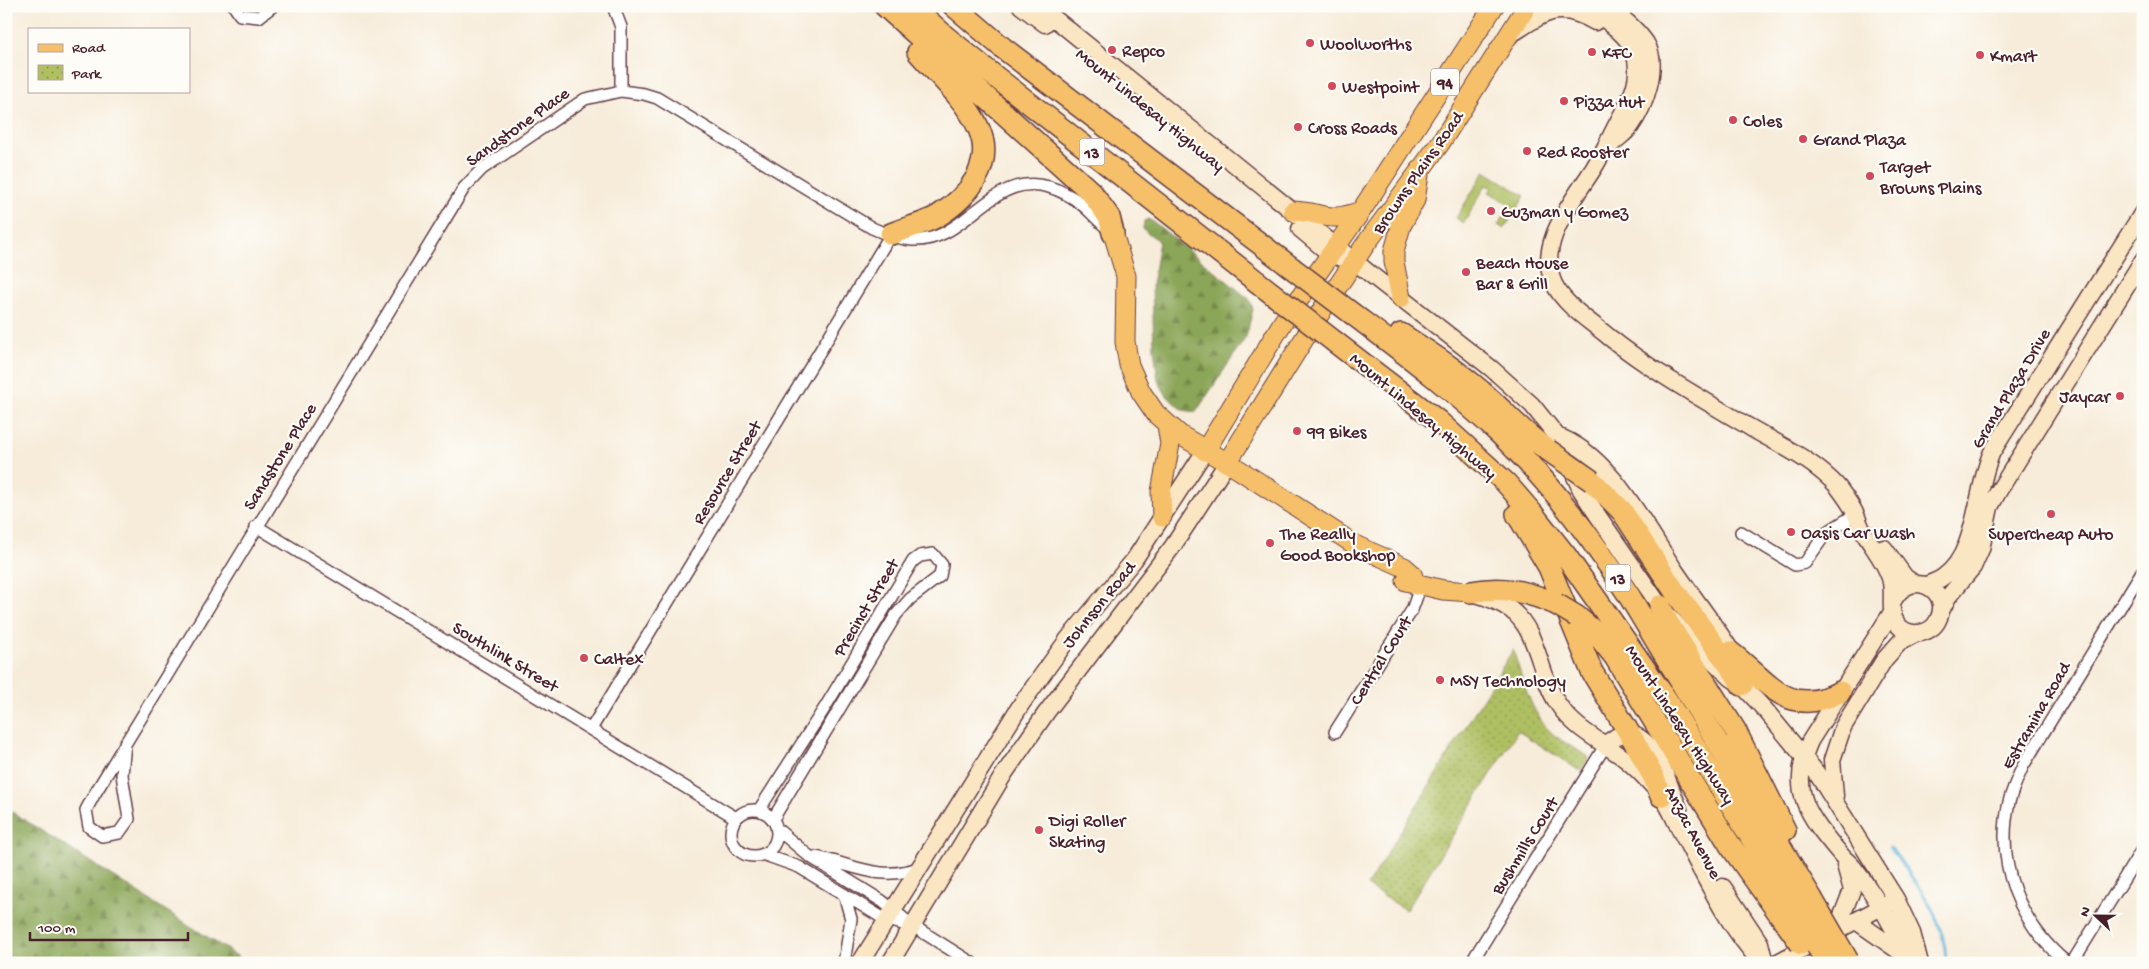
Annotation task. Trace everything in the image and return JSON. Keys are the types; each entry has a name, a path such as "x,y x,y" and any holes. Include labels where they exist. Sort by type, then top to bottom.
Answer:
{"highway":[{"path":"879,6 972,116 981,134 984,153 983,164 974,183 957,200 937,216 891,234"},
{"path":"885,6 1086,187 1109,217 1113,233"},
{"name":"Mount Lindesay Highway","path":"912,6 946,37 997,78 1438,421 1488,469 1506,483 1566,556 1624,635 1686,729 1796,908 1841,962"},
{"name":"Mount Lindesay Highway","path":"954,6 1003,48 1450,389 1502,436 1549,486 1599,549 1628,594 1796,908"},
{"path":"1354,315 1368,314 1440,360 1482,391 1529,436 1552,443 1592,481 1622,511 1707,637 1742,685"},
{"path":"1488,469 1545,559 1561,593 1577,638 1592,672 1654,778 1661,796"},
{"path":"1471,592 1492,588 1508,589 1540,597 1576,616 1596,634 1615,658 1730,845 1796,908 1814,963"},
{"path":"1660,606 1668,623 1735,730 1811,882 1796,908"},
{"path":"1707,637 1717,641 1772,687 1799,702 1816,702 1840,692"}],"main road":[{"name":"Mount Lindesay Highway","path":"1021,6 1334,250 1354,260 1512,386 1538,411 1552,443 1660,606 1699,647 1731,678 1742,685 1767,712 1803,755 1835,802 1896,899 1912,933 1911,960"},
{"name":"Mount Lindesay Highway","path":"1038,6 1293,211 1334,250"},
{"name":"Browns Plains Road","path":"1334,250 1494,6"},
{"name":"Browns Plains Road","path":"1354,260 1419,173 1528,6"},
{"path":"1586,6 1623,35 1634,50 1637,65 1637,85 1603,153 1555,230 1550,247 1549,264 1554,284 1568,304 1628,352 1681,387 1812,465 1838,487 1856,514 1862,530 1891,580 1893,606 1898,625 1903,630 1917,634"},
{"path":"1603,153 1631,126 1647,94 1652,70 1647,45 1632,26 1606,6"},
{"path":"1510,35 1546,13 1558,9 1574,10 1599,24 1609,24"},
{"path":"1401,298 1394,262 1394,251 1401,226 1415,200 1419,173"},
{"path":"1293,211 1308,211 1333,218 1361,211"},
{"name":"Grand Plaza Drive","path":"1920,584 1943,577 1959,560 1970,534 1982,481 1992,452 2143,212"},
{"path":"1113,233 1126,276 1125,342 1129,365 1148,404 1168,425 1357,546 1374,564 1401,580 1416,584"},
{"name":"Johnson Road","path":"860,963 1027,696 1068,639 1134,560 1205,450 1283,322 1334,250"},
{"name":"Johnson Road","path":"890,963 1004,774 1046,713 1173,546 1354,260"},
{"path":"1835,802 1832,760 1842,727 1884,660 1900,642 1930,629 1939,618 1948,596 1973,568 1981,549 1990,507 1998,492 2143,260"},
{"path":"1162,517 1161,492 1170,444 1168,425"},
{"path":"1552,443 1569,440 1601,467 1624,493 1733,654"},
{"path":"1856,514 1869,526 1905,577 1938,596 1941,611"},
{"name":"Anzac Avenue","path":"1416,584 1443,590 1471,592 1504,605 1522,621 1534,644 1549,689 1558,705 1576,725 1638,770 1661,796 1700,869 1748,948 1763,963"},
{"path":"1911,960 1880,907 1852,865 1844,859 1812,818 1803,797 1800,774 1803,755 1902,589 1920,584"},
{"path":"1606,746 1620,734 1629,734"},
{"name":"Anzac Avenue","path":"1629,734 1641,738 1650,746 1688,830 1705,860 1760,943 1763,963"},
{"path":"1836,931 1852,890 1844,859"},
{"path":"1776,963 1896,899"},
{"path":"1856,921 1911,960"}],"street":[{"path":"234,6 240,15 259,17 273,6"},
{"path":"613,6 621,27 621,92"},
{"name":"Sandstone Place","path":"126,744 122,775 128,819 119,833 102,836 89,827 86,810 256,526 464,188 482,169 585,99 621,92 644,94 657,98 872,228 911,240 937,235 965,218 998,194 1021,185 1031,184 1045,186 1067,194 1082,204 1113,233"},
{"name":"Resource Street","path":"591,729 891,234"},
{"path":"1741,532 1794,565 1805,562 1826,533 1856,514"},
{"name":"Southlink Street","path":"256,526 736,818"},
{"name":"Precinct Street","path":"759,810 914,560 920,556 933,554 942,565 940,576 910,599 896,615 802,772 775,824"},
{"name":"Estramina Road","path":"2067,963 2048,947 2031,924 2018,900 2008,870 2006,835 2009,801 2022,766 2143,570"},
{"name":"Central Court","path":"1335,732 1412,610 1417,596 1416,584"},
{"name":"Bushmills Court","path":"1471,963 1606,746"},
{"path":"789,764 802,772"},
{"path":"890,914 809,856 759,810 745,811 736,818 731,834 735,847 746,855 752,857 764,855 798,867 844,894 913,926 972,963"},
{"path":"764,855 775,844 775,824"},
{"path":"2072,963 2143,848"},
{"path":"809,856 836,861 878,874 905,873 920,868"},
{"path":"844,894 852,919 844,963"}],"green space":[{"path":"1485,171 1525,196 1504,229 1498,225 1511,205 1489,192 1492,188 1486,185 1464,223 1456,218"},
{"path":"1148,219 1249,299 1253,309 1246,337 1196,412 1182,410 1167,396 1158,381 1154,348 1152,285 1159,241 1143,229 1144,221"},
{"path":"1513,650 1528,695 1545,726 1553,734 1589,757 1580,771 1518,731 1406,910 1367,886"},
{"path":"6,808 248,963 6,963"}],"waterway":[{"path":"1890,847 1919,887 1935,915 1945,946 1946,963"}],"place":[{"name":"Woolworths","path":"1310,43"},
{"name":"Repco","path":"1112,50"},
{"name":"KFC","path":"1592,52"},
{"name":"Kmart","path":"1980,55"},
{"name":"Westpoint","path":"1332,86"},
{"name":"Pizza Hut","path":"1564,101"},
{"name":"Coles","path":"1733,120"},
{"name":"Cross Roads","path":"1298,127"},
{"name":"Grand Plaza","path":"1803,139"},
{"name":"Red Rooster","path":"1527,151"},
{"name":"Target Browns Plains","path":"1870,176"},
{"name":"Guzman y Gomez","path":"1491,211"},
{"name":"Beach House Bar & Grill","path":"1466,272"},
{"name":"Jaycar","path":"2120,396"},
{"name":"99 Bikes","path":"1297,431"},
{"name":"Supercheap Auto","path":"2051,514"},
{"name":"Oasis Car Wash","path":"1791,532"},
{"name":"The Really Good Bookshop","path":"1270,543"},
{"name":"Caltex","path":"584,658"},
{"name":"MSY Technology","path":"1440,680"},
{"name":"Digi Roller Skating","path":"1039,830"}]}
